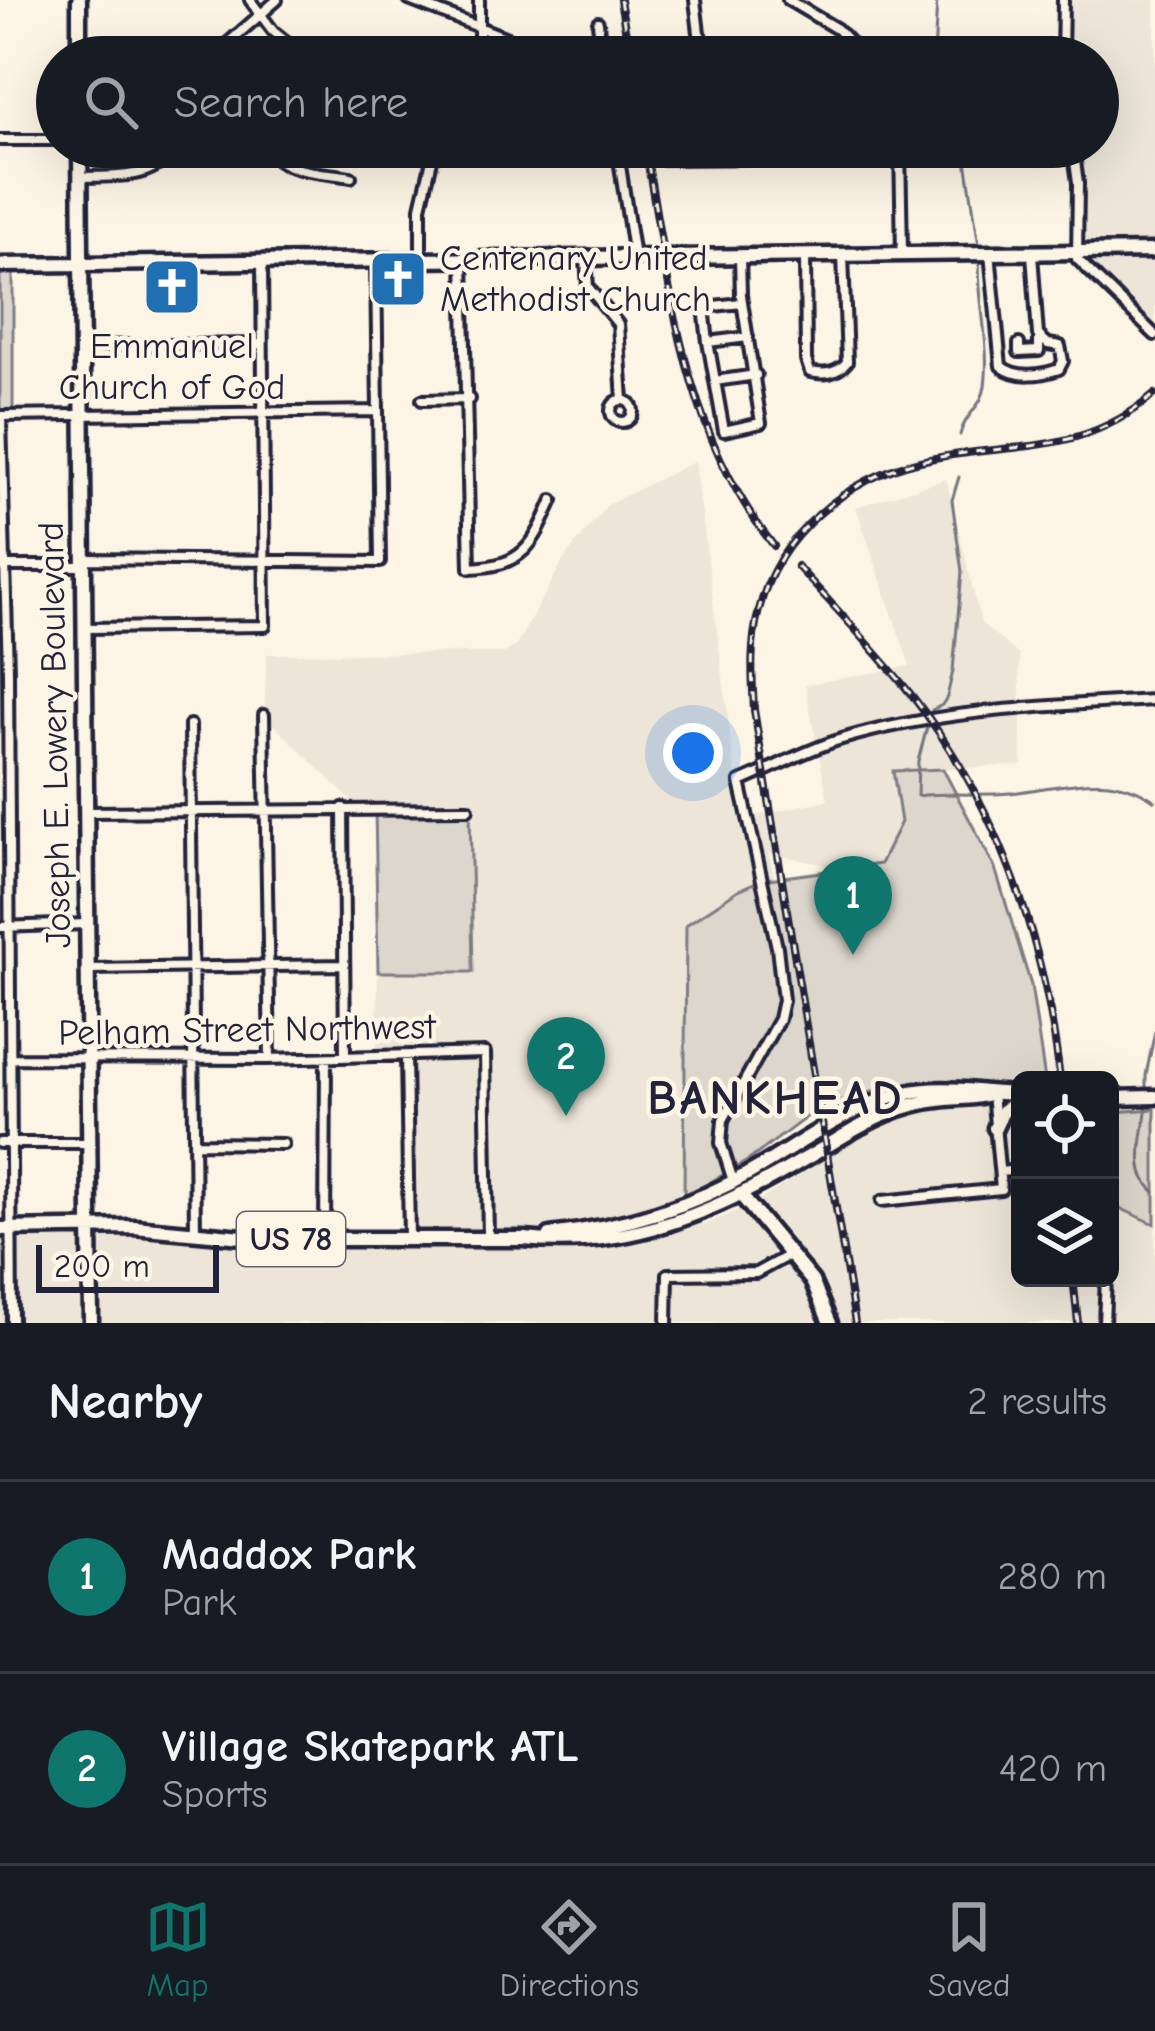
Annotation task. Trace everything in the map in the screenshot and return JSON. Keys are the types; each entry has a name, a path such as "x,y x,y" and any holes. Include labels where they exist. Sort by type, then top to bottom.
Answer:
{"main road":[{"path":"79,0 80,36"},
{"name":"Joseph E. Lowery Boulevard","path":"80,168 91,1323"},
{"path":"0,265 1155,251"},
{"name":"US 78","path":"634,1227 734,1182 874,1102 940,1088 979,1088 1011,1096"},
{"name":"US 78","path":"5,1229 142,1227 325,1239 556,1242 682,1221 741,1196 891,1112 992,1093"},
{"path":"995,1128 1011,1104"},
{"path":"734,1182 817,1290 830,1323"}],"street":[{"path":"250,0 279,36"},
{"path":"236,36 277,0"},
{"path":"409,0 502,36"},
{"path":"479,0 479,36"},
{"path":"788,0 845,36"},
{"path":"1062,36 1063,0"},
{"path":"699,3 702,36"},
{"path":"598,22 599,36"},
{"path":"0,140 36,140"},
{"path":"80,177 142,173 151,168"},
{"path":"302,168 351,177"},
{"path":"421,260 422,207 430,168"},
{"path":"620,168 634,256"},
{"path":"900,168 902,254"},
{"path":"1076,168 1076,252 1082,267 1155,335"},
{"path":"983,253 1001,367 1024,375 1059,369 1063,361 1060,346 1039,340"},
{"path":"1018,344 1019,352 1039,351 1032,253"},
{"path":"805,256 806,360 810,372 820,374 840,370 847,362 843,255"},
{"path":"740,256 742,303 760,423 724,431 704,307 742,303"},
{"path":"586,258 588,287 617,324 623,400"},
{"path":"463,260 470,568 499,566 521,554 537,537 554,500"},
{"path":"2,566 380,562 376,261"},
{"path":"84,628 266,626 262,262"},
{"path":"708,342 748,337"},
{"path":"82,346 262,344"},
{"path":"715,381 756,375"},
{"path":"422,400 469,399"},
{"path":"12,1323 5,1229 10,1058 1,416 378,411"},
{"path":"734,1182 721,1143 723,1120 779,1019 783,1000 777,947 740,782 806,752 874,730 984,712 1155,700"},
{"path":"265,715 270,1059"},
{"path":"190,724 195,1234"},
{"path":"343,808 345,1058"},
{"path":"87,812 468,808"},
{"path":"5,927 87,924"},
{"path":"88,969 344,965"},
{"name":"Pelham Street Northwest","path":"10,1058 270,1059 485,1053 488,1239"},
{"path":"406,1055 409,1238"},
{"path":"325,1239 326,1058"},
{"path":"882,1201 1001,1189 992,1093"},
{"path":"5,1143 89,1142"},
{"path":"195,1143 283,1144"},
{"path":"1000,1172 1011,1171"},
{"path":"667,1323 668,1274 756,1273 790,1254"},
{"path":"1104,1323 1106,1287"}],"shaded area":[{"path":"1065,0 1155,0 1155,334 1077,259 1075,168 1119,168 1119,36 1065,36"},
{"path":"0,272 13,272 13,412 0,412"},
{"path":"695,461 736,779 746,818 828,800 805,685 910,666 856,507 946,479 981,623 1019,655 1022,765 894,771 901,822 880,864 846,869 769,853 776,887 689,1168 703,1226 760,1200 886,1121 966,1105 1011,1107 1011,1287 1119,1287 1119,1107 1155,1105 1155,1323 0,1323 0,1236 141,1232 242,1243 415,1243 411,1054 377,1053 378,972 473,971 470,807 359,808 264,715 267,654 504,653 516,646 566,556 607,505"},
{"path":"943,769 995,868 1031,985 1044,1071 1011,1071 1011,1092 879,1089 820,1107 749,1160 684,1197 686,925 761,880 880,864 901,822 893,771"},
{"path":"470,806 473,972 378,972 375,808"},
{"path":"1155,1109 1155,1224 1119,1208 1119,1112"}],"waterway":[{"path":"935,36 937,0"},
{"path":"967,168 979,246"},
{"path":"960,435 985,386 980,255"},
{"path":"932,710 947,697 953,671 962,572 952,500 959,477"},
{"path":"927,727 918,761 917,796 1103,783 1121,785 1155,801"},
{"path":"1146,1094 1155,1031"},
{"path":"1147,1103 1141,1162 1142,1173 1155,1192"}],"railway":[{"path":"620,0 626,36"},
{"path":"649,168 673,304 699,406 743,502 774,546"},
{"path":"855,1323 754,710 753,647 759,610 768,583 799,534 867,481 920,461 1070,439 1126,415 1155,394"},
{"path":"797,566 913,697 971,784 1014,878 1030,927 1059,1071"},
{"path":"1074,1287 1078,1323"}],"place":[{"name":"Centenary United Methodist Church","path":"398,279"},
{"name":"Emmanuel Church of God","path":"172,287"},
{"name":"Maddox Park","path":"853,955"},
{"name":"Village Skatepark ATL","path":"566,1116"}],"district":[{"name":"BANKHEAD","path":"776,1098"}]}
